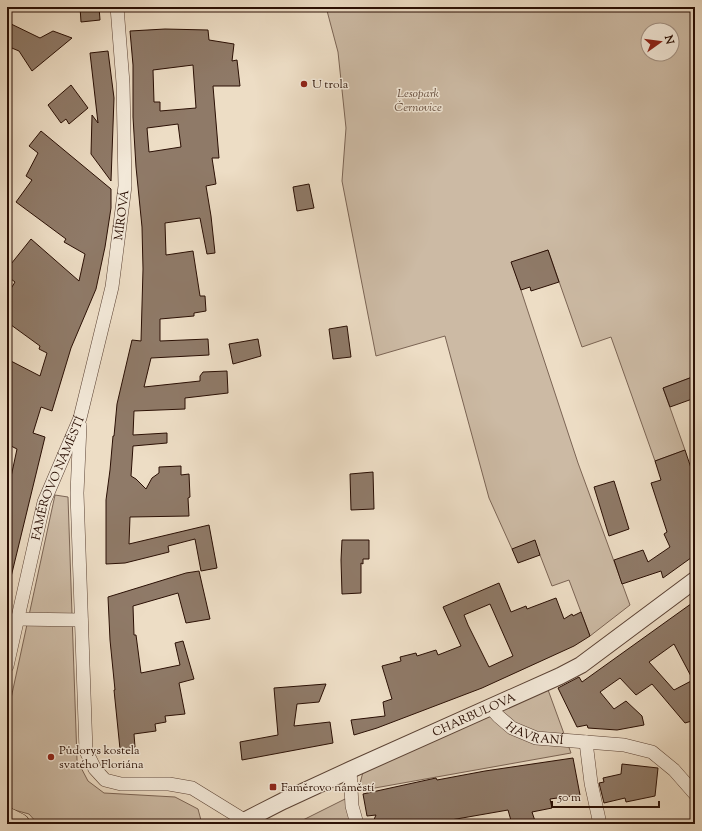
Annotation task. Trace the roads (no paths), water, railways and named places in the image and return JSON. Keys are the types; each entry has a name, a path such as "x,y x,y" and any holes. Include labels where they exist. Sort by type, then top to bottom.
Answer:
{"highway":[{"path":"7,818 19,824"}],"street":[{"name":"MÍROVÁ","path":"80,418 112,286 125,186 123,83 117,7"},
{"name":"FAMĚROVO NÁMĚSTÍ","path":"7,666 44,502 80,418"},
{"name":"FAMĚROVO NÁMĚSTÍ","path":"80,418 77,493 86,751 95,769 105,780 121,784 169,784 192,788 243,823"},
{"name":"CHARBULOVA","path":"243,823 350,770 560,676 581,664 695,580"},
{"path":"17,620 81,620"},
{"name":"HAVRANÍ","path":"491,708 512,728 536,738 624,745 652,752 674,770 695,794"},
{"path":"586,742 591,783 600,824"},
{"path":"350,770 352,806 357,824"}],"place":[{"name":"U trola","path":"304,84"},
{"name":"Půdorys kostela svatého Floriána","path":"51,757"},
{"name":"Faměrovo náměstí","path":"273,787"}],"park label":[{"name":"Lesopark Černovice","path":"418,100"}]}
